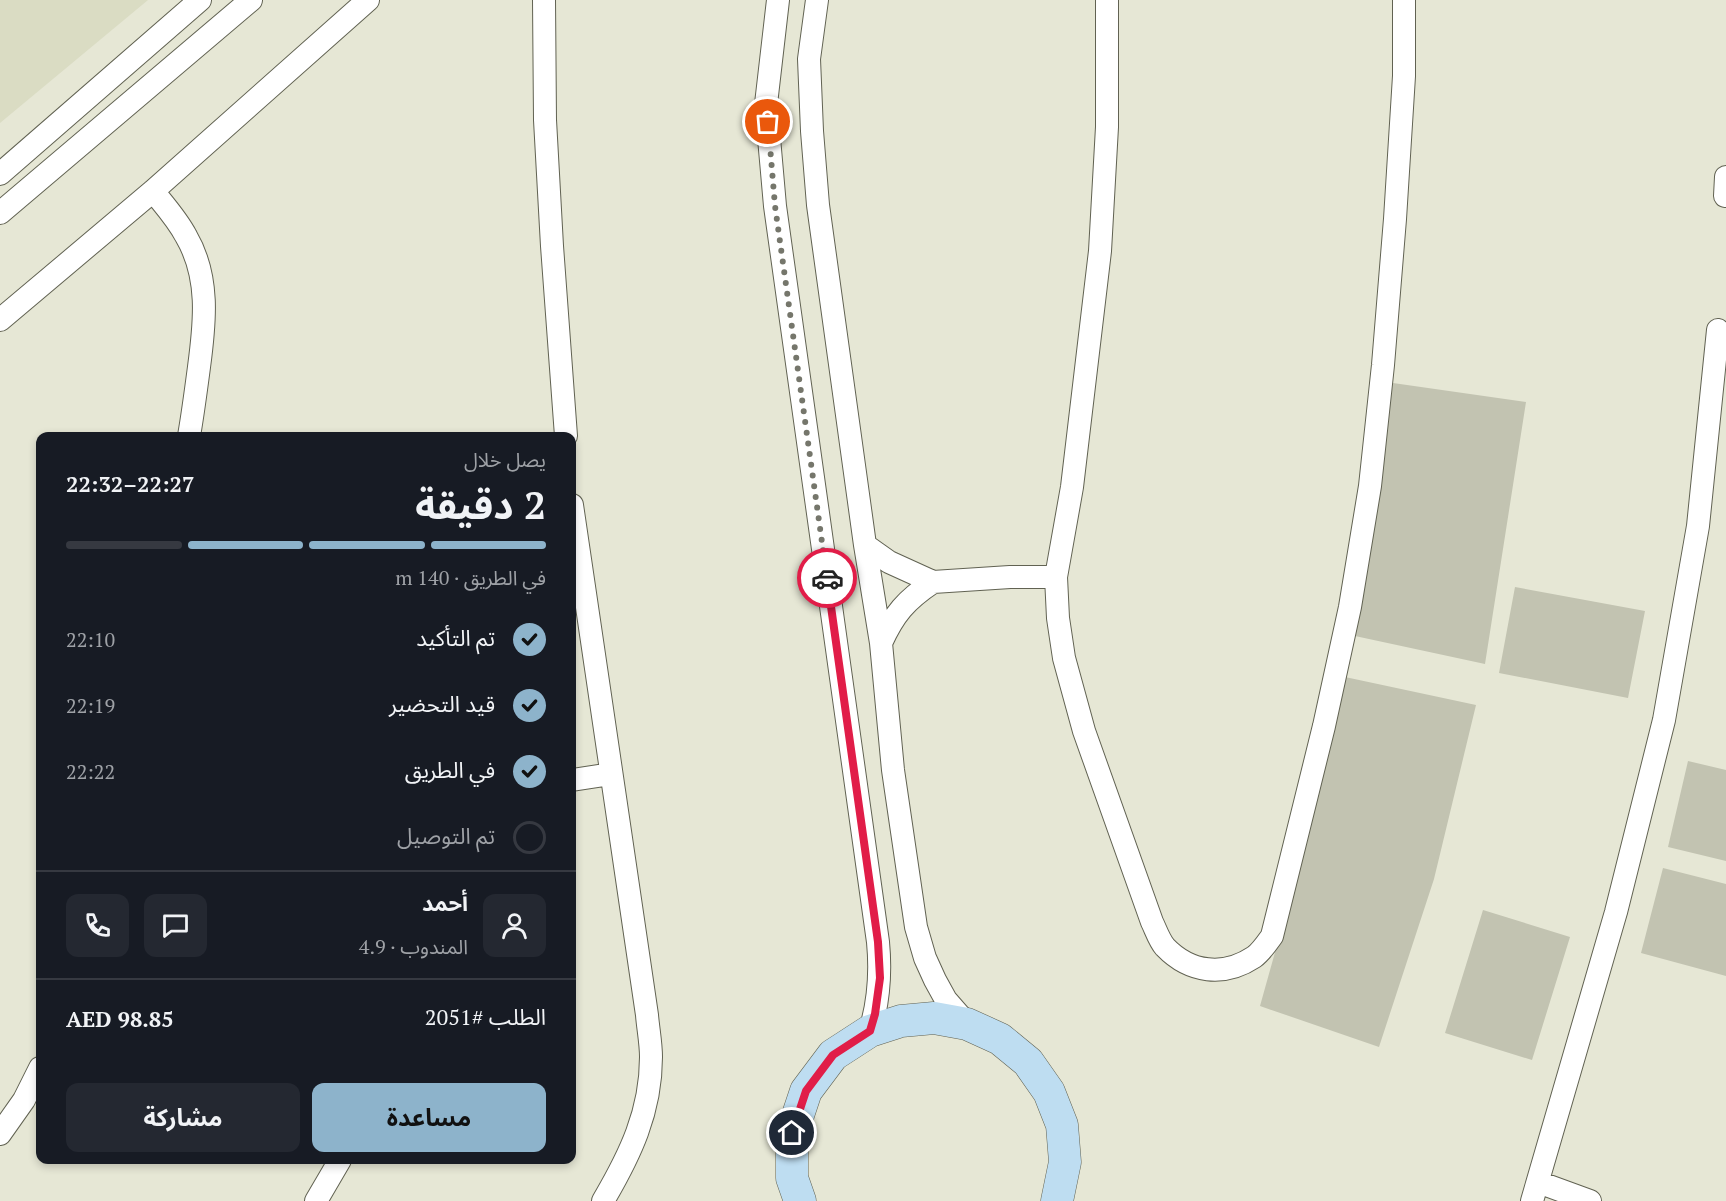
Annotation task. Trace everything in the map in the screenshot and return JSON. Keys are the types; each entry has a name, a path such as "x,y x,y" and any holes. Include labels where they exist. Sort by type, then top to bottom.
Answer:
{"street":[{"path":"0,174 201,0"},
{"path":"0,213 251,0"},
{"path":"0,320 153,191 368,0"},
{"path":"543,0 545,120 566,432"},
{"path":"778,0 766,104 775,206 878,942 880,978 870,1031"},
{"path":"818,0 808,59 820,217 865,545 881,643 892,770 916,927 925,958 946,1000 967,1024"},
{"path":"1107,0 1107,127 1100,251 1072,487 1056,577 1058,618 1064,658 1084,731 1152,922 1163,945 1183,962 1207,970 1233,968 1256,956 1272,936 1324,726 1350,607 1370,486 1383,365 1404,76 1404,0"},
{"path":"1725,196 1726,177"},
{"path":"153,191 174,216 188,238 204,288 205,315 190,432"},
{"path":"1590,1201 1535,1191 1616,912 1664,720 1698,526 1718,330"},
{"path":"576,533 647,1015 651,1056 647,1098 636,1139 603,1201"},
{"path":"865,545 889,562 933,582 1010,577 1056,577"},
{"path":"881,643 899,610 914,594 933,582"},
{"path":"576,779 611,774"},
{"path":"800,1201 792,1178 792,1133 806,1091 833,1055 870,1031 901,1021 934,1018 967,1024 1000,1039 1028,1062 1049,1092 1062,1125 1065,1162 1058,1200"},
{"path":"0,1134 24,1100 36,1076"},
{"path":"316,1201 338,1164"}],"shaded area":[{"path":"0,0 148,0 0,123"}],"building":[{"path":"1393,383 1526,402 1485,664 1355,636"},
{"path":"1515,587 1645,611 1628,698 1499,673"},
{"path":"1345,677 1476,705 1434,879 1379,1047 1260,1006 1306,841"},
{"path":"1688,761 1726,770 1726,861 1668,847"},
{"path":"1663,868 1726,884 1726,976 1641,953"},
{"path":"1483,910 1570,937 1532,1060 1445,1033"}],"way so far":[{"path":"768,122 775,206 827,578"}],"route":[{"path":"792,1133 806,1091 833,1055 870,1031 880,978 878,942 827,578"}]}
